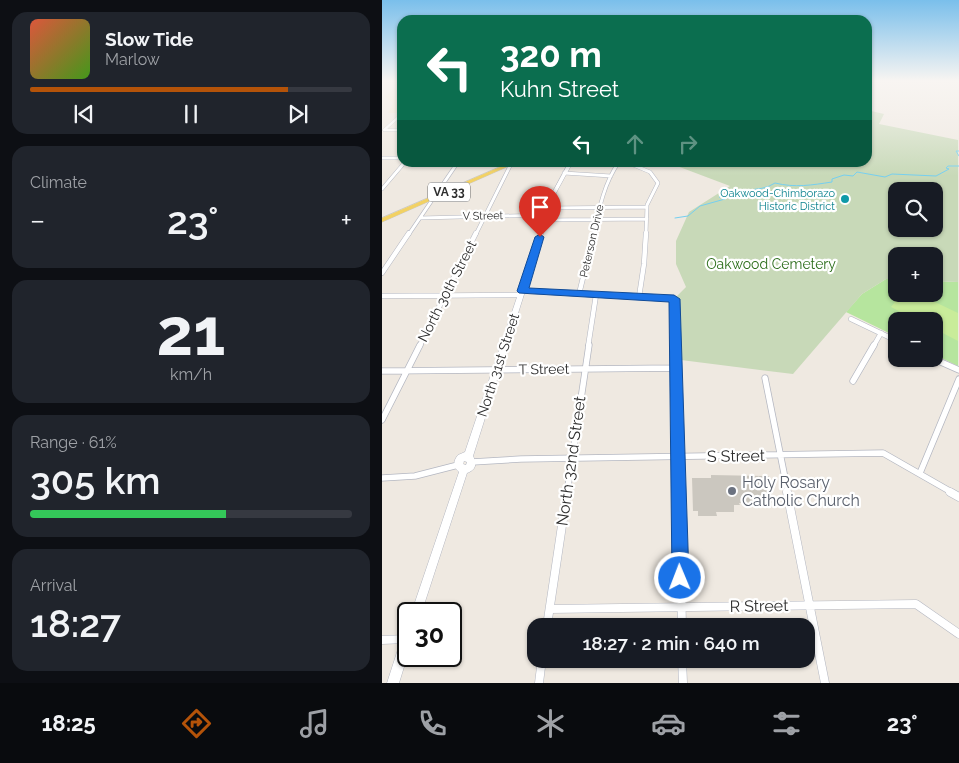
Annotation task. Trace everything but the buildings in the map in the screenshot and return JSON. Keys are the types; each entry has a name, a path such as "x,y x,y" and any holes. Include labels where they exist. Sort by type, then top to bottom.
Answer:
{"main road":[{"name":"VA 33","path":"382,220 504,167"}],"street":[{"path":"383,130 397,118"},
{"path":"383,130 397,130"},
{"path":"382,158 397,158"},
{"path":"382,189 401,167"},
{"path":"382,273 455,167"},
{"name":"North 30th Street","path":"382,420 511,167"},
{"name":"North 31st Street","path":"470,459 556,187 568,167"},
{"name":"Peterson Drive","path":"579,294 590,256 596,220 616,167"},
{"path":"638,167 650,172 657,179 658,187 647,207 644,270 639,297"},
{"path":"564,173 612,176"},
{"path":"549,208 647,207"},
{"name":"V Street","path":"420,218 485,216 596,220 647,219"},
{"path":"382,296 522,293 674,299 682,618"},
{"name":"North 32nd Street","path":"548,618 596,295"},
{"path":"851,318 888,336"},
{"path":"853,381 881,333"},
{"path":"943,363 958,370"},
{"name":"T Street","path":"382,371 676,368"},
{"path":"765,378 825,683"},
{"path":"920,473 958,378"},
{"name":"S Street","path":"470,459 883,454 920,473 958,497"},
{"path":"382,478 415,476 461,467 468,468 470,459"},
{"path":"420,602 461,467"},
{"name":"R Street","path":"550,609 916,604 958,634"},
{"path":"382,640 397,639"},
{"path":"393,683 398,667"},
{"path":"539,683 541,668"},
{"path":"682,668 683,683"}],"green space":[{"name":"Oakwood Cemetery","path":"872,113 884,114 879,124 958,140 958,282 943,281 943,247 888,247 888,279 862,294 793,374 681,360 674,299 686,287 676,264 676,241 689,212 730,186 680,167 872,167"},
{"path":"888,279 888,302 943,302 943,281 958,282 958,366 943,359 943,312 888,312 888,333 846,312 862,294"},
{"path":"895,302 935,302 958,313 958,341 943,333 943,312 901,312 891,307"}],"waterway":[{"path":"959,151 956,151 959,156"},
{"path":"675,218 688,216 700,206 725,199 724,197 719,197 726,194 762,188 775,183 797,186 832,182 832,179 844,175 853,176 857,172 885,177 892,174 936,176 949,169 946,168 948,166 959,166"}],"place":[{"name":"Oakwood-Chimborazo Historic District","path":"845,199"},
{"name":"Holy Rosary Catholic Church","path":"732,491"}],"route":[{"path":"540,237 522,291 674,299 680,578"}]}
